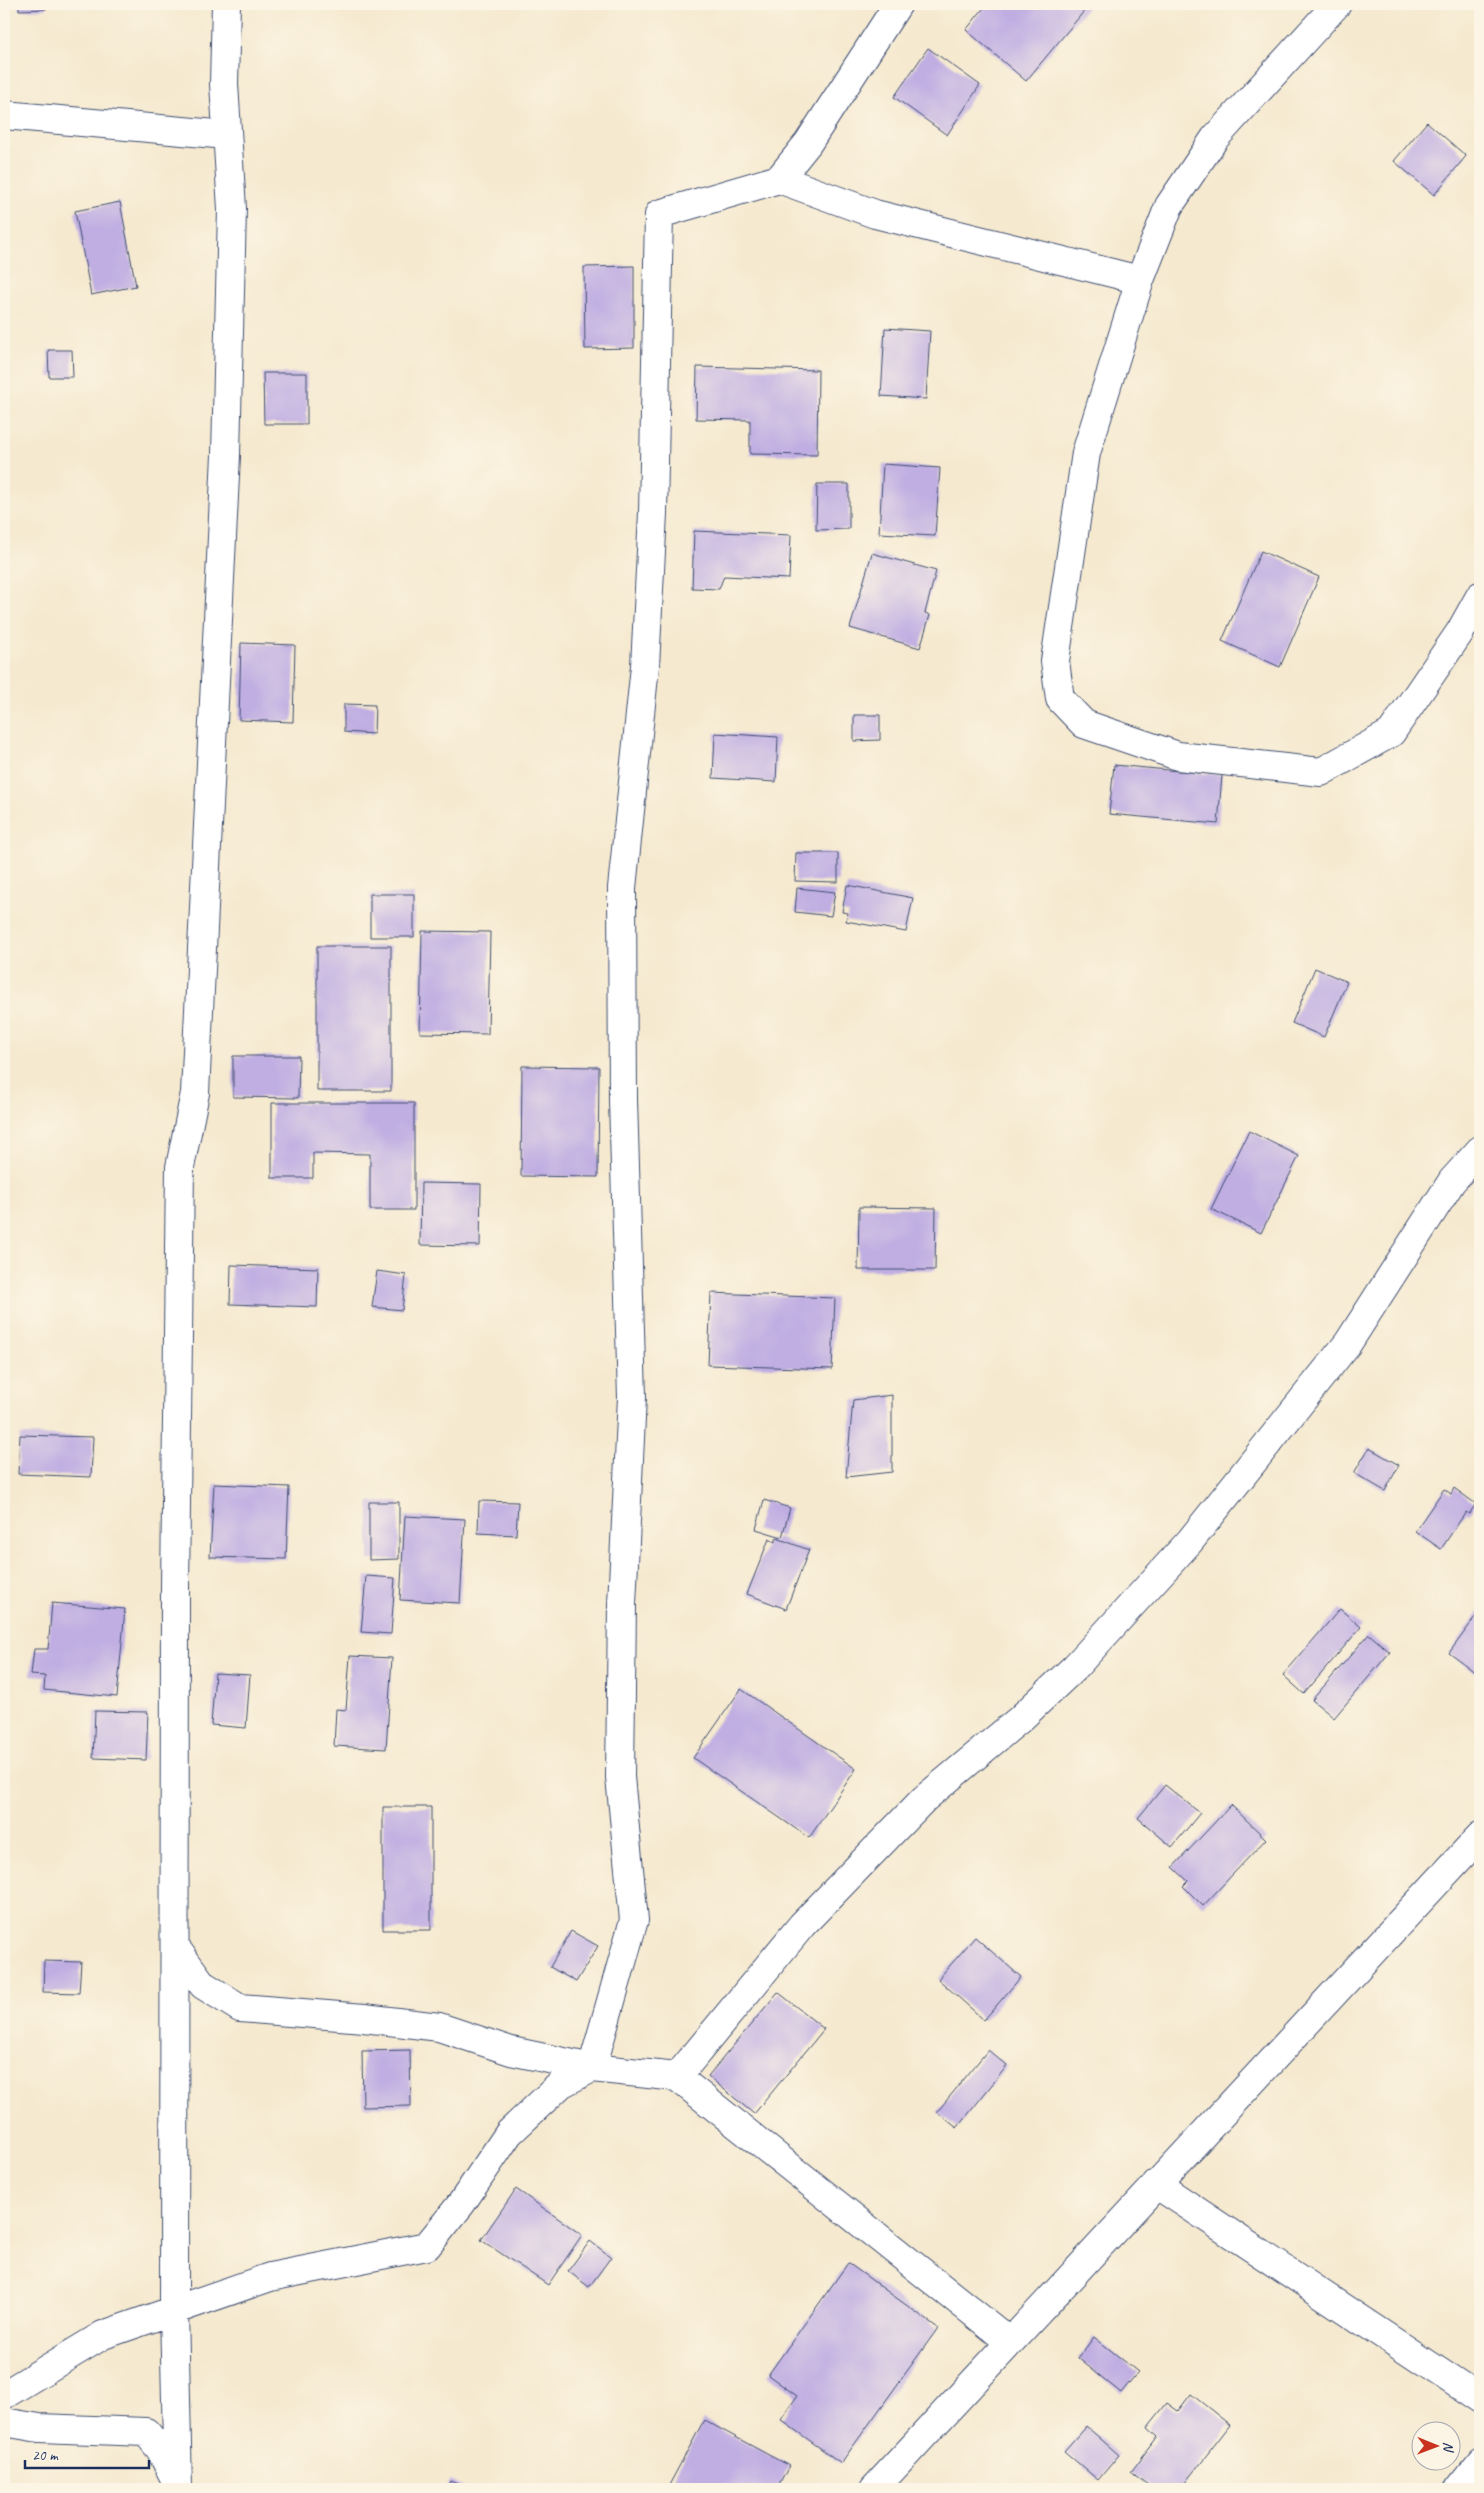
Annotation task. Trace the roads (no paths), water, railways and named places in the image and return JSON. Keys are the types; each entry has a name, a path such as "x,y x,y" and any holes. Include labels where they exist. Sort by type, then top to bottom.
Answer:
{"street":[{"path":"178,2487 174,2311 176,1578 180,1167 195,1093 226,465 232,209 224,84 226,4"},
{"path":"4,2395 104,2335 270,2277 427,2246 462,2204 509,2133 561,2084 592,2068 634,1920 620,1777 622,1604 632,1397 623,1100 622,888 646,647 654,513 659,214 778,179 808,143 898,4"},
{"path":"1337,4 1215,138 1170,206 1140,280 1086,453 1055,662 1060,698 1084,724 1178,756 1321,772 1390,733 1460,632 1480,596"},
{"path":"4,115 227,135"},
{"path":"778,179 875,214 1140,280"},
{"path":"677,2077 802,1925 924,1799 1020,1719 1075,1667 1190,1541 1348,1344 1452,1181 1480,1150"},
{"path":"874,2489 1480,1836"},
{"path":"176,1948 203,1985 240,2008 364,2018 438,2027 511,2051 592,2068 677,2077 1010,2342"},
{"path":"1156,2184 1480,2399"},
{"path":"4,2422 40,2428 146,2432 160,2449 178,2487"},
{"path":"1459,2489 1480,2463"}]}
